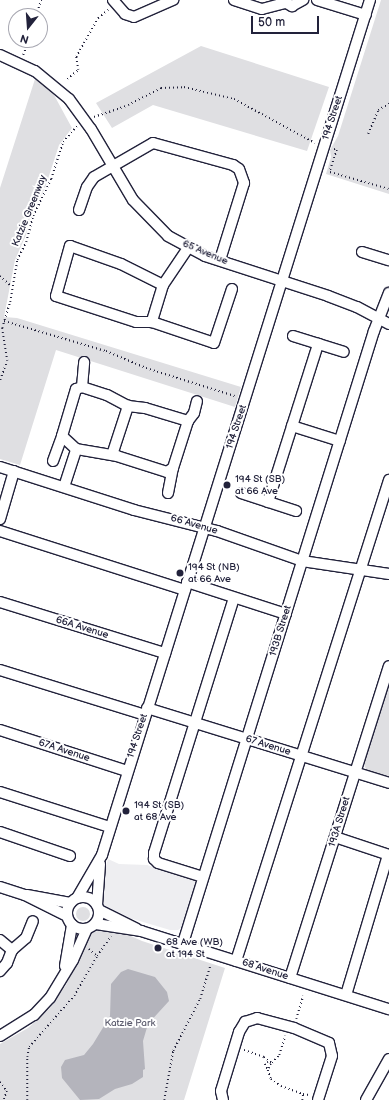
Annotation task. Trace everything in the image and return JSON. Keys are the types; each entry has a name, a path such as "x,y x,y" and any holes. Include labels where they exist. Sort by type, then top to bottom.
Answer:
{"street":[{"path":"112,4 125,14 134,17 173,0"},
{"path":"234,0 262,9 283,2 296,5 303,0"},
{"path":"317,0 366,15"},
{"name":"194 Street","path":"98,908 96,894 102,854 110,827 370,0"},
{"name":"65 Avenue","path":"0,55 35,71 64,94 86,121 112,166 142,212 159,229 188,248 357,307 389,324"},
{"path":"79,210 87,187 94,177 153,143 160,143 239,169 244,183 220,260"},
{"path":"163,285 121,264 70,246 56,296 136,322 152,322 214,343 232,289"},
{"path":"152,322 163,285 188,248"},
{"path":"362,252 389,260"},
{"name":"193B Street","path":"183,943 302,561 389,292"},
{"path":"293,336 344,352"},
{"path":"268,502 318,344"},
{"path":"82,387 84,362"},
{"path":"54,462 76,389 82,387 108,394 128,406 145,408 188,421"},
{"path":"168,493 172,468 188,421 194,413 197,401"},
{"path":"112,455 128,406"},
{"path":"292,426 340,441"},
{"path":"62,436 76,449 112,455 167,472 172,468"},
{"path":"64,487 76,449"},
{"name":"66 Avenue","path":"0,467 134,510 205,527 302,561 389,574"},
{"path":"0,518 14,471"},
{"path":"236,961 389,480"},
{"path":"241,493 296,511"},
{"path":"0,531 286,614"},
{"path":"203,877 158,863 154,859 234,598"},
{"name":"66A Avenue","path":"0,602 165,654"},
{"name":"193A Street","path":"290,978 389,666"},
{"name":"67 Avenue","path":"0,670 146,712 195,723 389,783"},
{"name":"67A Avenue","path":"0,730 127,771"},
{"path":"0,792 110,827"},
{"path":"0,832 70,856"},
{"path":"335,837 389,855 346,995"},
{"name":"194 Street","path":"74,900 102,854"},
{"path":"0,887 25,895 74,900 87,897 98,908 91,927 50,998 34,1015 0,1036"},
{"path":"25,895 69,921 79,929 91,927"},
{"path":"62,978 69,921 74,900"},
{"name":"68 Avenue","path":"98,908 141,931"},
{"path":"0,971 7,963 12,950 26,938 33,921"},
{"name":"68 Avenue","path":"91,927 141,931 389,1009"},
{"path":"0,940 12,950"},
{"path":"224,1100 221,1091 234,1047 245,1022 256,1018 291,1027 329,1043 332,1056 318,1100"},
{"path":"366,1100 386,1070 389,1059"}],"path":[{"path":"68,79 78,70 76,57 98,18 112,4"},
{"path":"23,55 26,48"},
{"path":"98,115 128,105 161,88 184,87 234,98 316,143"},
{"path":"368,134 378,110 389,104"},
{"name":"Katzie Greenway","path":"0,380 7,361 2,332 17,260 26,242 31,221 51,179 63,142 81,124"},
{"path":"337,150 330,172 389,190"},
{"path":"0,276 11,286"},
{"path":"4,321 106,351 146,368 235,396"},
{"path":"27,1100 28,1050 74,996 97,956 112,936"},
{"path":"87,948 97,956"},
{"path":"164,1100 173,1051 200,999 210,967"},
{"path":"268,1070 279,1055 303,996"},
{"path":"234,1047 264,1057 268,1062 272,1063"},
{"path":"268,1062 265,1064 271,1079 281,1086 304,1094"},
{"path":"0,1082 7,1091 4,1100"}],"shaded area":[{"path":"108,859 119,864 147,865 198,881 184,926 178,930 170,930 133,919 128,920 103,907 100,886"},
{"path":"128,969 155,977 167,992 169,1001 148,1024 143,1041 145,1069 143,1070 143,1077 132,1084 115,1089 99,1099 80,1100 62,1078 61,1067 65,1060 84,1055 93,1044 110,1016 111,984 121,972"}],"green space":[{"path":"381,0 389,0 389,194 326,174 331,157 330,150 338,136"},
{"path":"201,46 329,87 307,151 153,105 112,128 96,103"},
{"path":"35,79 54,95 72,128 59,145 45,188 30,217 26,235 15,260 4,317 17,318 241,387 235,407 56,350 20,465 0,459 0,188"},
{"path":"389,680 389,776 367,771 363,763"},
{"path":"80,907 86,907 90,911 90,917 86,921 80,921 76,917 76,911"},
{"name":"Katzie Park","path":"102,930 124,933 142,941 225,968 184,1100 0,1100 0,1044 28,1028 49,1009 66,985 90,933"}],"place":[{"name":"194 St (SB) at 66 Ave","path":"227,485"},
{"name":"194 St (NB) at 66 Ave","path":"180,573"},
{"name":"194 St (SB) at 68 Ave","path":"126,811"},
{"name":"68 Ave (WB) at 194 St","path":"158,948"}]}
